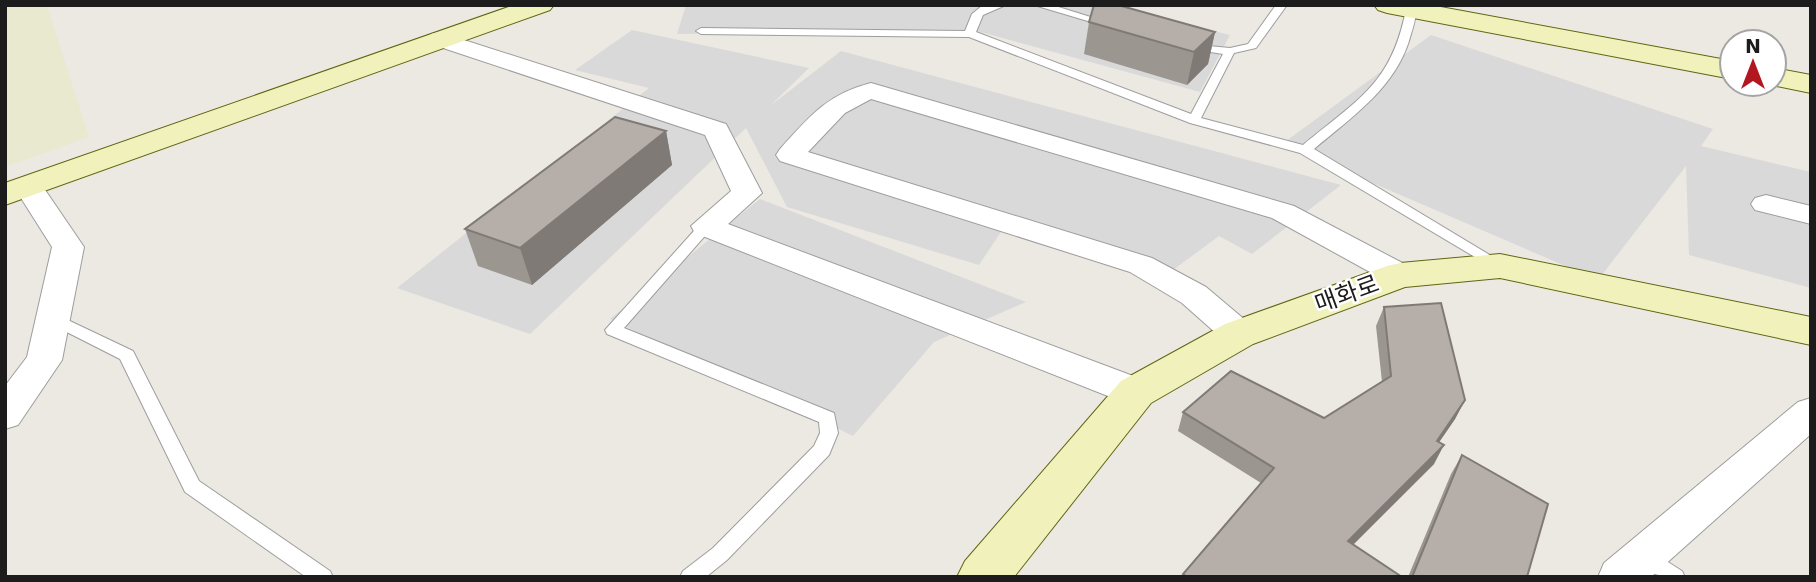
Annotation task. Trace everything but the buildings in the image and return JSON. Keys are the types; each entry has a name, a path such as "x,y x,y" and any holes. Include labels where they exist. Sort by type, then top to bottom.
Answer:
{"street":[{"path":"5,415 44,360 68,247 17,191 541,5"},
{"path":"1399,7 1718,66"},
{"path":"439,39 716,130 747,193 706,226"},
{"path":"1788,81 1811,85"},
{"path":"1239,334 1194,295 1141,265 790,155 845,99 871,91 1283,212 1400,275"},
{"path":"1766,204 1811,215"},
{"path":"706,226 1136,392"},
{"name":"매화로","path":"983,577 1136,392 1239,334 1400,275 1500,266 1811,331"},
{"path":"1646,570 1811,412"}],"lane":[{"path":"970,34 974,16 987,7 1001,5"},
{"path":"1039,5 1126,29"},
{"path":"1178,43 1204,50 1230,51 1252,46 1282,5"},
{"path":"1305,150 1368,95 1395,65 1406,36 1399,7"},
{"path":"701,31 970,34 1194,120 1305,150 1500,266"},
{"path":"1194,120 1230,51"},
{"path":"690,577 720,554 822,450 829,433 828,418 613,330 706,226"},
{"path":"53,318 127,355 192,486 323,577"}],"shaded area":[{"path":"686,5 1104,5 1230,35 1200,92 973,30 677,34"},
{"path":"632,30 809,68 770,106 841,51 1341,185 1252,254 1219,236 1173,270 1007,223 979,265 787,207 746,128 530,334 397,288 649,88 575,70"},
{"path":"1431,35 1713,129 1701,146 1811,172 1811,288 1689,255 1686,166 1598,280 1282,144"},
{"path":"760,199 1026,302 934,342 853,436 610,319"}],"green space":[{"path":"5,5 47,5 89,137 5,167"}]}
